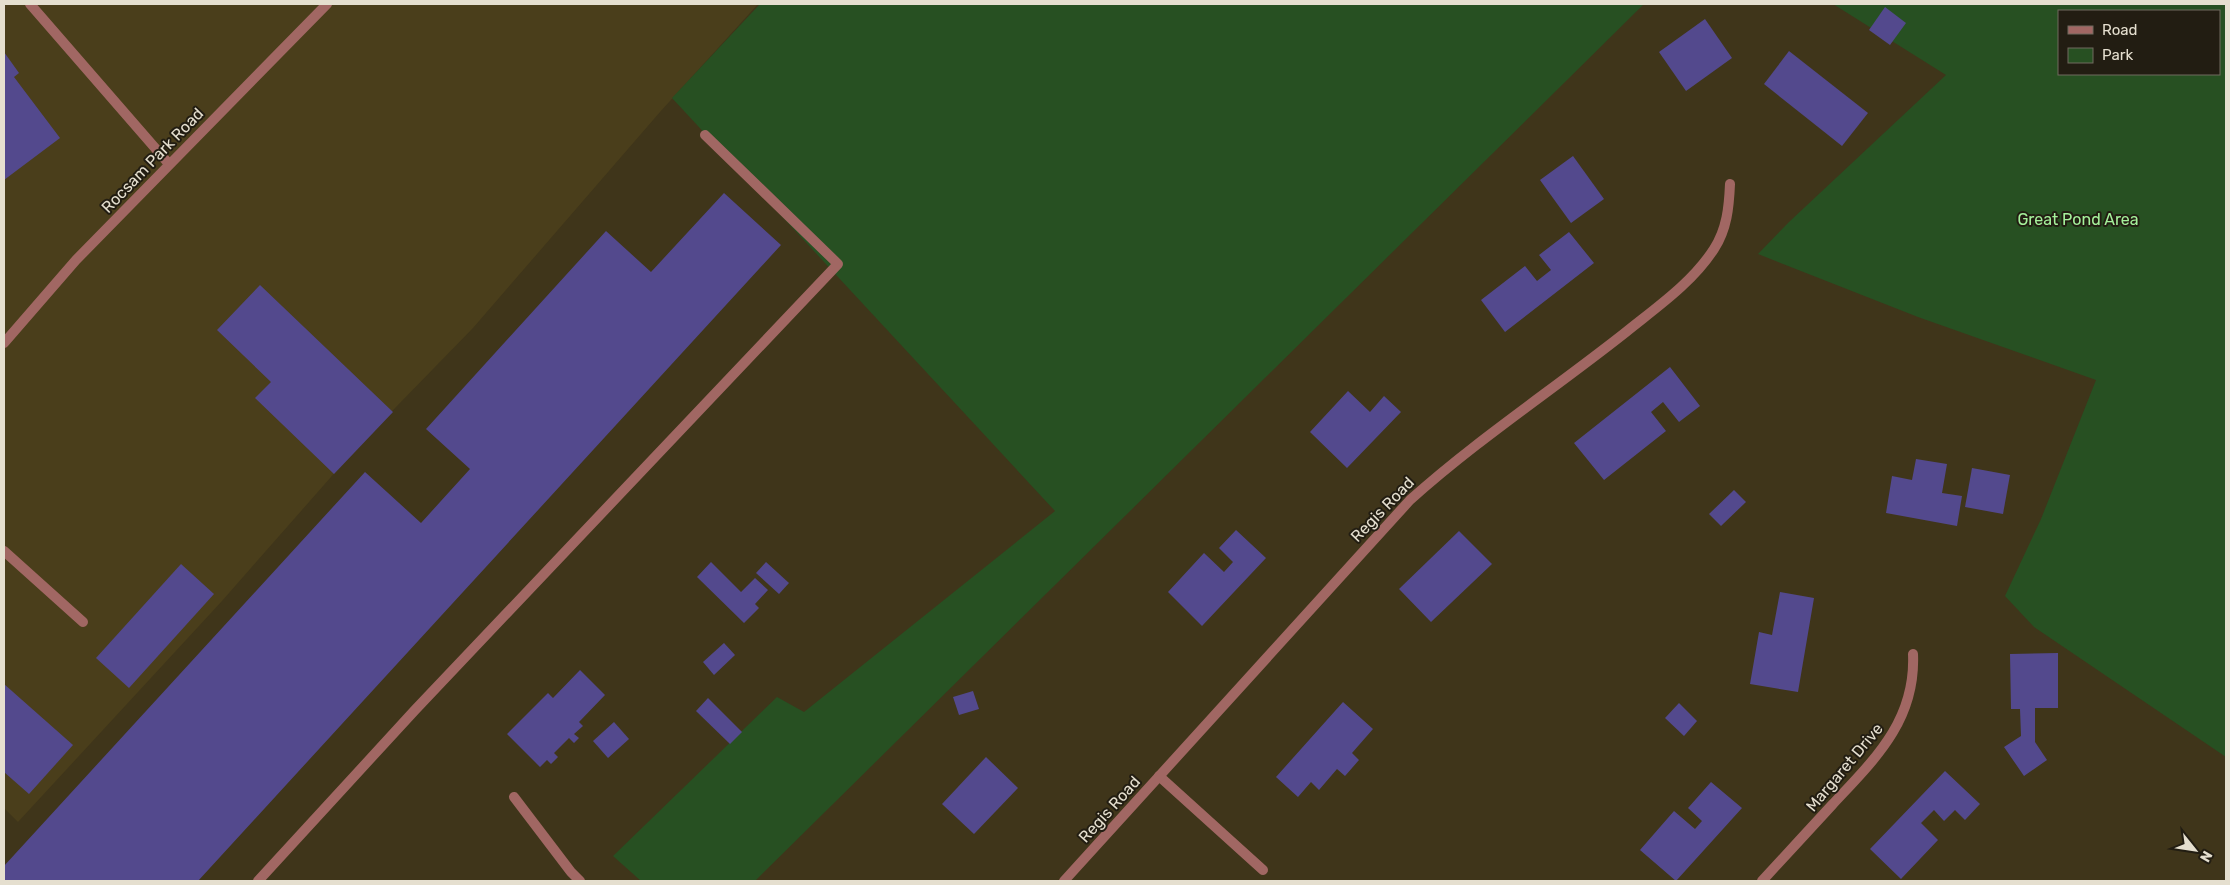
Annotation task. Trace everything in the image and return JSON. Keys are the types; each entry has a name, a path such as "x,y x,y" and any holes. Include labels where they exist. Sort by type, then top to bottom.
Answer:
{"street":[{"path":"30,4 169,164"},
{"name":"Rocsam Park Road","path":"4,343 76,260 327,4"},
{"path":"258,881 415,710 838,264 705,135"},
{"name":"Regis Road","path":"1064,881 1410,500 1453,462 1580,368 1667,299 1695,273 1715,248 1725,228 1730,184"},
{"path":"4,550 83,622"},
{"name":"Margaret Drive","path":"1762,881 1869,766 1894,732 1910,695 1914,675 1913,654"},
{"path":"1159,776 1263,870"},
{"path":"514,797 570,872 580,881"}],"shaded area":[{"path":"4,4 758,4 660,112 473,328 360,444 222,601 18,822 4,808"}],"green space":[{"path":"760,4 1644,4 755,881 641,881 613,856 777,697 804,712 1055,511 672,98"},
{"name":"Great Pond Area","path":"1833,4 2226,4 2226,757 2034,627 2005,596 2041,519 2096,380 1918,317 1758,254 1789,222 1946,75"}],"building":[{"path":"1885,7 1906,23 1890,45 1869,30"},
{"path":"1705,19 1732,58 1686,91 1659,52"},
{"path":"1789,51 1868,113 1842,146 1764,84"},
{"path":"4,52 19,73 14,77 60,138 4,180"},
{"path":"1573,156 1604,199 1571,223 1540,180"},
{"path":"724,193 781,245 198,881 4,881 4,866 365,472 421,523 470,469 426,429 606,231 651,272"},
{"path":"1569,232 1594,263 1505,332 1481,300 1525,266 1537,281 1551,270 1539,255"},
{"path":"260,285 393,412 334,474 255,398 271,382 217,330"},
{"path":"1670,367 1700,406 1679,422 1663,402 1651,412 1666,431 1604,480 1574,443"},
{"path":"1348,391 1370,412 1384,396 1401,412 1347,468 1310,432"},
{"path":"1916,459 1947,464 1942,493 1962,496 1957,526 1886,513 1892,476 1912,480"},
{"path":"1972,468 2010,475 2003,514 1965,507"},
{"path":"1734,490 1746,502 1721,526 1709,514"},
{"path":"1236,530 1266,558 1202,626 1168,592 1204,553 1224,572 1233,562 1219,548"},
{"path":"1459,531 1492,564 1431,622 1399,589"},
{"path":"711,562 741,592 755,578 768,590 755,604 759,608 744,623 697,577"},
{"path":"766,562 789,583 779,594 756,573"},
{"path":"181,564 214,594 129,688 96,658"},
{"path":"1780,592 1814,598 1798,692 1750,684 1759,632 1772,635"},
{"path":"724,643 735,655 714,675 703,662"},
{"path":"2058,653 2058,708 2035,708 2035,742 2047,760 2024,776 2004,747 2021,736 2020,709 2011,709 2010,654"},
{"path":"580,670 605,695 579,722 583,726 574,734 579,738 574,743 569,738 554,753 558,757 551,764 547,760 540,767 507,734 548,693 553,698"},
{"path":"4,684 73,745 29,794 4,772"},
{"path":"973,691 979,709 959,715 953,697"},
{"path":"708,698 742,732 730,744 696,711"},
{"path":"1343,702 1373,729 1352,753 1359,760 1345,776 1337,769 1319,790 1311,782 1298,797 1276,777"},
{"path":"1679,703 1697,721 1684,736 1665,718"},
{"path":"614,722 629,739 608,758 593,741"},
{"path":"986,757 1018,788 974,834 942,804"},
{"path":"1945,771 1980,804 1965,820 1955,810 1944,821 1934,810 1921,823 1938,840 1901,879 1870,849"},
{"path":"1711,782 1742,808 1676,881 1640,850 1674,811 1695,829 1702,821 1688,808"}]}
